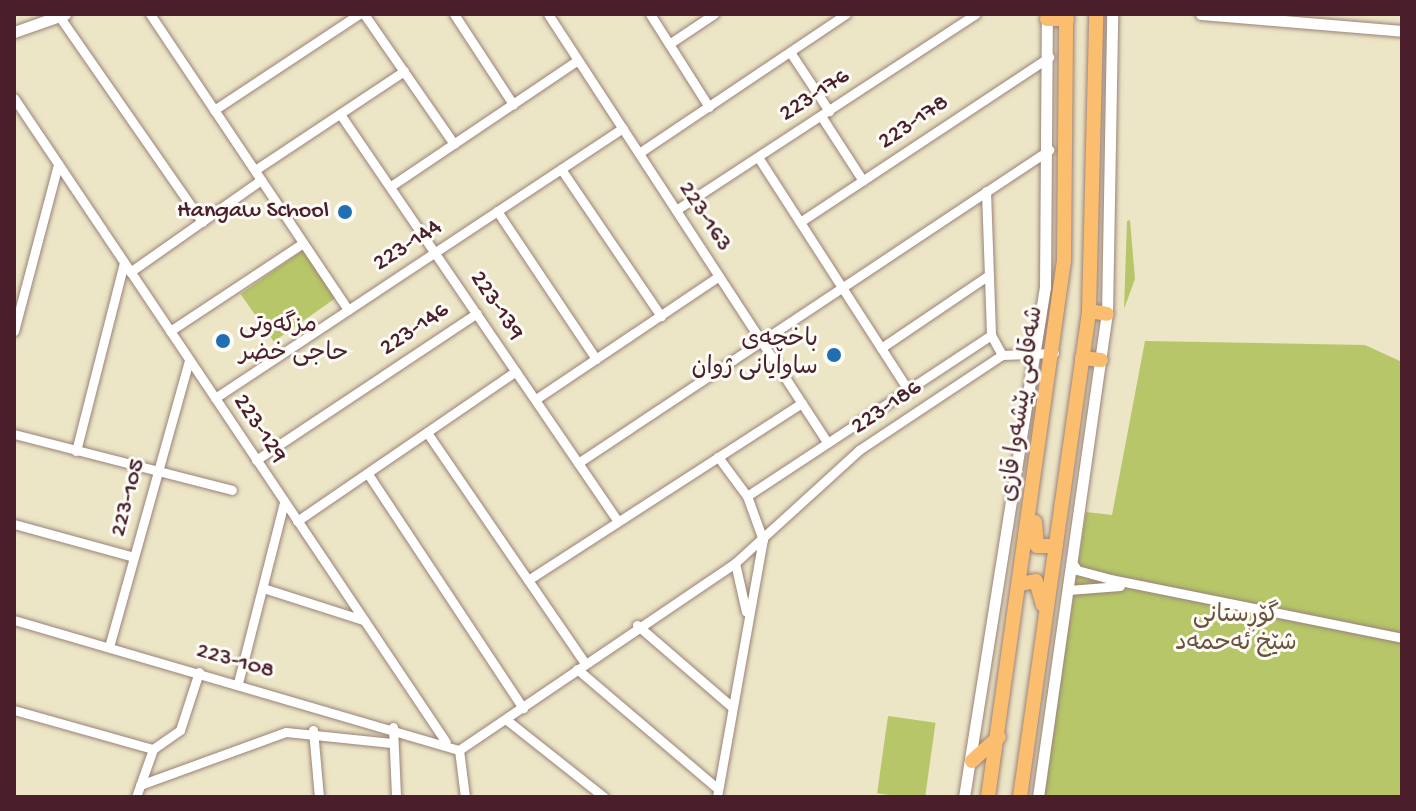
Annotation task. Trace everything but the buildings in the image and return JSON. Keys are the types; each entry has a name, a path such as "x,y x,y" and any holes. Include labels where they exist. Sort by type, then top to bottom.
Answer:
{"highway":[{"path":"1020,797 1089,311 1096,14"},
{"path":"1047,16 1066,16"},
{"name":"شەقامی پێشەوا قازی","path":"988,797 1054,353 1066,217 1066,16"},
{"path":"1096,44 1112,44"},
{"path":"1089,311 1107,314"},
{"path":"1082,358 1101,360"},
{"path":"1034,482 1037,546 1056,546"},
{"path":"1019,584 1039,584 1044,637"},
{"path":"1036,700 1054,700"},
{"path":"972,761 999,737"}],"street":[{"path":"150,14 348,310"},
{"path":"214,110 362,14 454,144"},
{"path":"454,14 513,104"},
{"name":"223-163","path":"548,14 827,442"},
{"path":"650,14 709,107"},
{"path":"669,44 714,14"},
{"path":"639,153 846,14"},
{"name":"223-176","path":"676,210 975,14"},
{"path":"1038,797 1107,314 1112,14"},
{"path":"1201,14 1402,31"},
{"path":"14,32 62,15 202,222"},
{"path":"964,797 1037,351 1049,150 1047,16"},
{"path":"790,52 863,181"},
{"name":"223-178","path":"800,222 1049,57"},
{"path":"391,186 578,60"},
{"path":"255,170 404,71"},
{"name":"223-129","path":"14,98 446,742"},
{"name":"223-139","path":"340,114 618,521"},
{"name":"223-144","path":"215,398 623,128"},
{"path":"578,463 760,339 1049,150"},
{"path":"758,157 908,390"},
{"path":"14,331 58,164"},
{"path":"561,169 661,316"},
{"path":"76,451 127,267 202,222 261,180"},
{"path":"986,191 991,335 1002,355"},
{"path":"497,211 596,359"},
{"path":"170,331 303,243"},
{"path":"881,348 989,275"},
{"path":"536,399 719,276"},
{"name":"223-146","path":"256,460 477,313"},
{"path":"747,496 991,335"},
{"name":"223-186","path":"459,750 508,721 637,625 735,563 859,450 1002,355 1037,351 1054,353"},
{"name":"223-105","path":"109,647 189,360"},
{"path":"297,521 516,371"},
{"path":"528,580 802,403"},
{"path":"14,434 156,474 232,490"},
{"path":"428,434 528,580 581,666 718,793"},
{"path":"718,457 747,496 763,540 746,612 718,793"},
{"path":"368,474 523,708"},
{"path":"238,683 284,502"},
{"path":"14,524 134,557"},
{"path":"1071,561 1077,570 1155,589 1402,638"},
{"path":"735,563 746,612"},
{"path":"263,588 364,620"},
{"path":"1068,590 1155,589"},
{"name":"223-108","path":"14,620 446,742"},
{"path":"637,625 731,706"},
{"path":"136,797 153,749 180,730 199,672"},
{"path":"14,710 153,749"},
{"path":"508,721 604,797"},
{"path":"393,727 391,743 396,797"},
{"path":"140,785 270,736 313,730 391,743"},
{"path":"313,730 319,797"},
{"path":"446,742 459,750 465,797"}],"green space":[{"path":"1130,220 1135,279 1124,309 1127,221"},
{"path":"306,248 339,296 274,341 240,294"},
{"name":"گۆڕستانی شێخ ئەحمەد","path":"1145,341 1365,345 1402,362 1402,797 1043,797 1086,512 1112,515"},
{"path":"888,716 936,723 925,797 877,793"}],"place":[{"name":"Hangaw School","path":"345,212"},
{"name":"مزگه‌وتی حاجی خضر","path":"223,341"},
{"name":"باخچەی ساوایانی ژوان","path":"834,355"}]}
